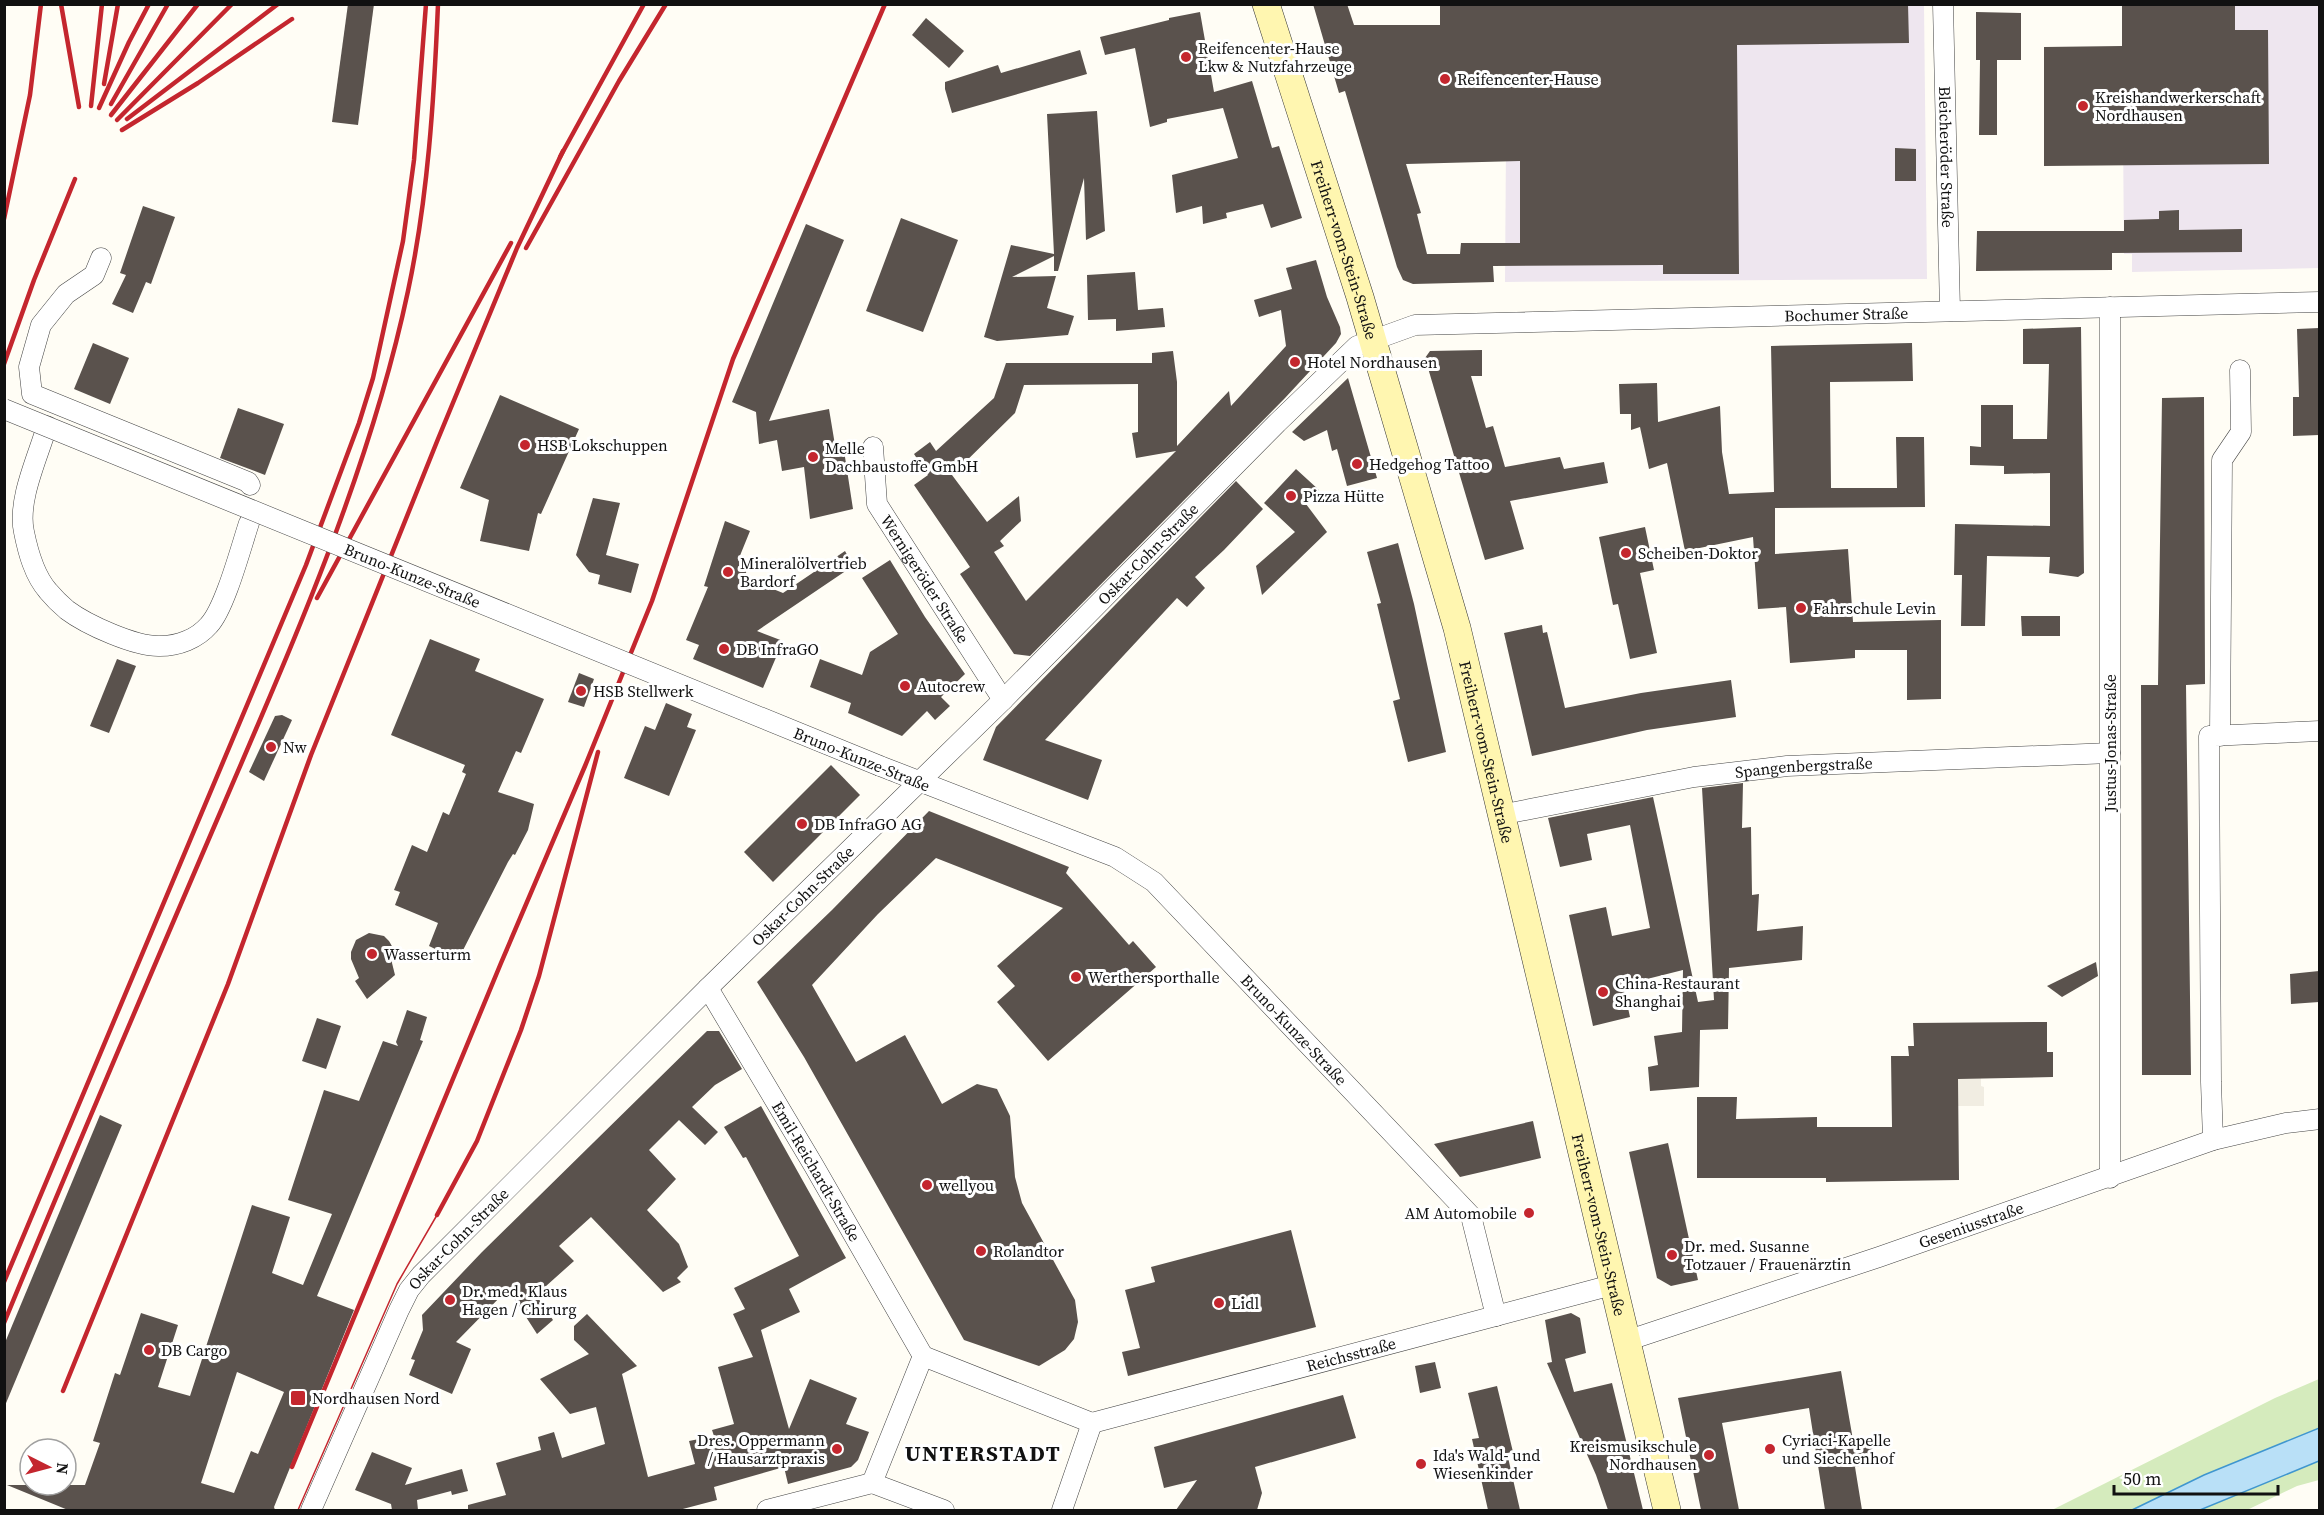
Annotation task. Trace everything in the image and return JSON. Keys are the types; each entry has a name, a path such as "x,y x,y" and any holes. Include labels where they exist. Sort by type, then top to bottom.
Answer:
{"main road":[{"name":"Freiherr-vom-Stein-Straße","path":"1266,4 1373,340 1457,628 1667,1510"}],"street":[{"name":"Bleicheröder Straße","path":"1942,4 1950,311"},
{"path":"101,258 94,275 66,294 41,325 29,367 32,394 248,482 250,485"},
{"name":"Bochumer Straße","path":"1373,340 1415,325 2319,302"},
{"name":"Justus-Jonas-Straße","path":"2110,308 2110,1178"},
{"name":"Oskar-Cohn-Straße","path":"311,1510 409,1290 708,988 1003,700 1277,423 1357,346 1373,340"},
{"path":"2220,736 2222,460 2241,432 2241,370"},
{"name":"Bruno-Kunze-Straße","path":"4,409 918,783 1115,857 1154,882 1471,1216 1496,1316"},
{"path":"47,426 26,494 23,529 31,561 46,589 67,610 93,624 133,641 160,646 188,641 210,625 221,604 249,523"},
{"name":"Wernigeröder Straße","path":"873,447 877,504 1003,700"},
{"path":"2213,1140 2209,736 2319,731"},
{"name":"Spangenbergstraße","path":"1500,815 1694,777 1787,766 2110,753"},
{"name":"Emil-Reichardt-Straße","path":"708,988 923,1356"},
{"name":"Geseniusstraße","path":"1626,1341 1879,1257 2043,1198 2110,1178 2213,1140 2286,1123 2319,1119"},
{"name":"Reichsstraße","path":"1092,1423 1612,1285"},
{"path":"872,1483 923,1356 1092,1423 1062,1510"},
{"path":"767,1510 872,1483 944,1510"}],"shaded area":[{"path":"1507,5 1924,5 1927,279 1505,282"},
{"path":"2122,5 2319,5 2319,268 2132,272 2132,254 2124,254"},
{"path":"1981,1078 1981,1086 1984,1087 1984,1106 1958,1106 1958,1079"}],"green space":[{"path":"2319,1379 2319,1428 2204,1475 2132,1510 2052,1510 2275,1398"},
{"path":"2319,1461 2319,1480 2297,1486 2247,1510 2200,1510"}],"water":[{"path":"2319,1428 2319,1461 2200,1510 2132,1510 2204,1475"}],"building":[{"path":"348,4 374,4 358,125 332,122"},
{"path":"1313,4 1347,4 1354,25 1440,25 1440,4 1908,4 1909,43 1737,45 1739,274 1663,274 1663,265 1493,266 1494,282 1413,284 1403,280 1397,267 1345,91 1339,93","holes":["1520,161 1520,243 1461,243 1460,254 1427,254 1417,214 1421,213 1406,164"]},
{"path":"2122,4 2235,4 2235,30 2268,30 2269,164 2044,166 2044,47 2122,46"},
{"path":"1200,12 1214,92 1252,81 1272,148 1279,146 1302,218 1271,228 1263,204 1226,213 1227,218 1203,224 1202,206 1176,213 1172,175 1238,158 1223,108 1167,119 1167,122 1150,127 1135,48 1105,55 1100,37"},
{"path":"1976,12 2021,13 2021,60 1997,60 1997,135 1979,135 1980,60 1976,60"},
{"path":"926,18 964,51 949,68 912,35"},
{"path":"1080,50 1087,74 952,113 945,82 998,65 1001,73"},
{"path":"1097,111 1105,231 1086,240 1084,178 1058,271 1054,271 1054,256 1012,277 1056,276 1047,308 1074,316 1068,335 997,341 984,337 1011,245 1054,254 1047,114"},
{"path":"1895,148 1916,149 1916,181 1895,181"},
{"path":"143,206 175,217 151,284 146,282 133,313 112,304 126,275 120,273"},
{"path":"2179,210 2179,230 2242,229 2242,252 2112,253 2112,270 1976,271 1977,231 2124,231 2124,220 2159,219 2159,211"},
{"path":"901,218 958,240 923,332 866,311"},
{"path":"806,224 844,240 769,421 829,409 835,445 843,444 853,509 810,519 804,467 782,471 777,440 759,444 756,412 732,402"},
{"path":"1316,260 1327,297 1340,327 1341,334 1336,343 1285,398 1030,656 1014,654 960,574 970,567 914,485 928,475 914,454 930,442 936,451 994,398 1006,363 1152,363 1152,353 1173,351 1177,382 1177,446 1229,391 1231,406 1286,346 1281,310 1259,317 1254,300 1292,289 1286,268","holes":["1138,384 1138,432 1132,433 1136,458 1176,451 1026,601 994,552 1004,546 1000,541 1021,521 1019,496 987,522 952,475 1015,413 1024,385"]},
{"path":"1135,272 1138,310 1163,308 1165,327 1116,331 1116,319 1088,320 1087,275"},
{"path":"2081,327 2084,573 2078,577 2049,573 2050,557 1987,556 1985,626 1961,626 1962,575 1954,575 1955,524 2050,526 2050,473 2004,474 2004,466 1970,465 1970,446 1981,447 1981,405 2013,405 2013,439 2047,439 2049,364 2023,364 2023,329"},
{"path":"2319,328 2319,435 2293,436 2293,397 2299,397 2297,329"},
{"path":"93,343 129,358 110,404 74,389"},
{"path":"1912,343 1913,381 1830,382 1831,488 1897,488 1896,437 1924,437 1925,507 1775,508 1775,554 1848,549 1853,622 1941,620 1941,699 1907,700 1907,650 1855,650 1855,658 1790,663 1786,607 1758,609 1753,537 1685,551 1667,463 1649,469 1640,427 1631,430 1631,414 1620,414 1619,384 1657,383 1658,422 1720,406 1722,452 1729,494 1774,492 1771,346"},
{"path":"1482,350 1482,376 1471,376 1486,428 1493,426 1505,467 1560,457 1564,469 1604,462 1608,483 1510,501 1524,549 1485,560 1425,358 1430,351"},
{"path":"1348,378 1377,478 1347,486 1337,449 1332,451 1327,430 1304,441 1292,432"},
{"name":"HSB Lokschuppen","path":"500,395 579,429 541,514 538,513 529,551 480,541 489,500 460,488"},
{"path":"2204,397 2205,684 2186,685 2191,1075 2142,1075 2141,685 2158,685 2162,398"},
{"path":"238,408 284,424 265,475 220,458"},
{"path":"1296,469 1319,490 1306,504 1327,532 1262,595 1256,566 1295,532 1264,503"},
{"path":"1236,481 1263,509 1195,577 1205,588 1187,607 1177,598 1045,740 1102,760 1088,800 983,760 996,727"},
{"path":"593,498 620,503 606,555 639,564 631,593 598,584 600,575 589,572 576,555"},
{"path":"725,521 750,531 739,558 750,564 744,577 783,593 845,551 853,566 757,631 783,641 763,688 693,659 699,645 686,640 708,587 704,586"},
{"name":"Scheiben-Doktor","path":"1645,527 1654,570 1640,573 1657,653 1630,659 1618,604 1613,605 1599,537"},
{"path":"1398,543 1414,604 1446,752 1408,762 1393,701 1400,699 1377,604 1381,603 1367,552"},
{"name":"Autocrew","path":"890,560 925,617 965,674 941,697 950,706 935,720 927,711 902,736 848,713 851,703 810,687 820,659 862,675 870,652 898,634 862,578"},
{"path":"2021,616 2060,616 2060,636 2022,636"},
{"path":"1542,625 1543,633 1547,632 1565,708 1641,693 1731,680 1736,717 1647,730 1532,756 1504,633"},
{"path":"430,639 480,659 475,671 544,699 521,753 516,751 498,792 534,804 528,830 515,855 513,854 508,862 458,960 429,946 438,923 395,905 400,892 394,890 412,845 427,852 443,812 449,815 466,774 462,772 465,765 391,735"},
{"path":"117,659 136,666 109,733 90,726"},
{"name":"HSB Stellwerk","path":"579,673 594,679 584,707 568,702"},
{"path":"666,703 692,714 687,727 696,730 669,796 624,778 645,726 655,730"},
{"name":"Nw","path":"282,715 292,720 264,781 249,772 275,716"},
{"name":"DB InfraGO AG","path":"831,765 860,795 773,882 744,852"},
{"path":"1743,783 1742,828 1751,827 1752,895 1759,894 1757,931 1803,926 1802,960 1729,968 1728,1029 1700,1030 1699,1087 1650,1091 1648,1067 1658,1065 1654,1036 1682,1032 1683,970 1623,985 1630,1017 1593,1026 1569,915 1606,907 1612,936 1650,928 1630,825 1587,834 1592,860 1560,867 1548,818 1653,797 1698,1002 1714,1000 1702,788"},
{"path":"929,811 1069,867 1066,873 1129,945 1133,941 1156,967 1048,1061 997,1002 1015,986 997,966 1063,908 936,858 878,914 812,985 856,1062 905,1035 942,1104 977,1084 997,1089 1010,1116 1015,1177 1022,1203 1075,1300 1078,1322 1074,1339 1065,1350 1039,1366 964,1340 804,1057 757,982 832,910"},
{"name":"Wasserturm","path":"369,933 384,936 389,941 393,948 392,963 395,975 367,999 355,981 359,978 351,959 351,952 356,940"},
{"path":"2096,962 2098,976 2062,997 2047,986"},
{"path":"2319,971 2319,1002 2291,1004 2290,974"},
{"path":"407,1010 427,1017 420,1040 423,1041 317,1296 354,1310 274,1507 275,1510 68,1510 36,1497 78,1497 78,1485 85,1485 100,1443 93,1441 115,1373 120,1375 141,1313 178,1325 158,1387 190,1396 252,1205 290,1217 272,1273 303,1285 332,1214 288,1200 324,1090 359,1101 383,1041 398,1046 396,1042","holes":["237,1372 284,1392 258,1454 251,1451 234,1493 201,1483"]},
{"path":"317,1018 341,1026 326,1069 302,1061"},
{"path":"2047,1022 2047,1052 2053,1052 2053,1077 1958,1079 1959,1180 1826,1182 1826,1178 1697,1178 1697,1097 1737,1097 1736,1119 1817,1117 1817,1127 1892,1127 1891,1056 1909,1056 1908,1046 1914,1046 1913,1023"},
{"path":"707,1031 719,1031 742,1069 715,1085 692,1107 718,1132 705,1145 679,1120 649,1150 676,1179 647,1210 679,1244 688,1267 677,1278 681,1282 663,1292 591,1217 559,1246 574,1261 536,1295 553,1320 537,1334 508,1289 456,1342 471,1349 452,1394 409,1375 415,1360 411,1359 423,1330 422,1315 482,1252"},
{"path":"761,1106 846,1258 789,1289 800,1312 761,1330 789,1429 810,1379 857,1398 846,1424 869,1432 858,1460 851,1467 788,1484 784,1467 714,1487 717,1500 679,1510 468,1510 468,1505 506,1495 496,1463 541,1450 538,1437 554,1432 562,1458 605,1444 596,1407 570,1414 540,1379 589,1354 574,1340 574,1326 587,1314 637,1366 622,1374 648,1477 695,1464 689,1441 714,1436 712,1430 734,1424 718,1367 753,1357 733,1314 745,1309 734,1288 799,1256 746,1157 743,1158 724,1127"},
{"path":"100,1115 122,1125 4,1408 4,1345"},
{"path":"1533,1121 1541,1158 1499,1168 1460,1177 1434,1144"},
{"path":"1668,1143 1698,1280 1671,1286 1657,1278 1629,1152"},
{"name":"Lidl","path":"1291,1230 1316,1327 1128,1376 1122,1352 1140,1348 1125,1290 1155,1282 1151,1267"},
{"path":"1571,1313 1580,1318 1586,1353 1565,1359 1574,1392 1612,1383 1643,1510 1608,1510 1596,1475 1547,1363 1552,1362 1545,1320"},
{"path":"1435,1362 1441,1388 1420,1393 1415,1366"},
{"path":"1841,1371 1853,1440 1871,1437 1876,1463 1855,1467 1862,1510 1825,1510 1809,1408 1722,1423 1739,1510 1701,1510 1678,1398"},
{"path":"1497,1386 1513,1452 1507,1453 1520,1510 1488,1510 1472,1439 1479,1438 1468,1393"},
{"path":"1343,1395 1356,1438 1255,1467 1262,1493 1257,1510 1176,1510 1197,1480 1164,1488 1154,1447"},
{"path":"372,1452 412,1468 405,1485 462,1469 468,1491 452,1495 451,1491 417,1500 418,1510 392,1510 391,1504 355,1490"},
{"path":"7,1485 18,1485 18,1490"}],"tram line":[{"path":"298,1510 397,1284 437,1215"}],"railway":[{"path":"4,219 30,95 41,4"},
{"path":"61,4 79,107"},
{"path":"91,106 102,4"},
{"path":"104,84 118,4"},
{"path":"99,108 149,4"},
{"path":"111,104 168,4"},
{"path":"111,115 198,4"},
{"path":"117,120 232,4"},
{"path":"127,119 278,4"},
{"path":"4,1282 306,565 359,423 373,378 403,241 414,160 426,4"},
{"path":"4,1323 303,616 352,488 392,358 415,256 432,112 438,4"},
{"path":"560,157 644,4"},
{"path":"526,248 619,81 666,4"},
{"path":"292,1467 652,601 733,359 885,4"},
{"path":"122,130 198,83 292,19"},
{"path":"63,1391 228,984 311,755 438,439 517,248 563,151"},
{"path":"4,364 34,280 75,179"},
{"path":"317,598 511,243"},
{"path":"437,1215 477,1141 521,1030 539,976 598,752"}],"place":[{"name":"Reifencenter-Hause Lkw & Nutzfahrzeuge","path":"1186,57"},
{"name":"Reifencenter-Hause","path":"1445,79"},
{"name":"Kreishandwerkerschaft Nordhausen","path":"2083,106"},
{"name":"Hotel Nordhausen","path":"1295,362"},
{"name":"HSB Lokschuppen","path":"525,445"},
{"name":"Melle Dachbaustoffe GmbH","path":"813,457"},
{"name":"Hedgehog Tattoo","path":"1357,464"},
{"name":"Pizza Hütte","path":"1291,496"},
{"name":"Scheiben-Doktor","path":"1626,553"},
{"name":"Mineralölvertrieb Bardorf","path":"728,572"},
{"name":"Fahrschule Levin","path":"1801,608"},
{"name":"DB InfraGO","path":"724,649"},
{"name":"Autocrew","path":"905,686"},
{"name":"HSB Stellwerk","path":"581,691"},
{"name":"Nw","path":"271,747"},
{"name":"DB InfraGO AG","path":"802,824"},
{"name":"Wasserturm","path":"372,954"},
{"name":"Werthersporthalle","path":"1076,977"},
{"name":"China-Restaurant Shanghai","path":"1603,992"},
{"name":"wellyou","path":"927,1185"},
{"name":"AM Automobile","path":"1529,1213"},
{"name":"Rolandtor","path":"981,1251"},
{"name":"Dr. med. Susanne Totzauer / Frauenärztin","path":"1672,1255"},
{"name":"Dr. med. Klaus Hagen / Chirurg","path":"450,1300"},
{"name":"Lidl","path":"1219,1303"},
{"name":"DB Cargo","path":"149,1350"},
{"name":"Nordhausen Nord","path":"298,1398"},
{"name":"Dres. Oppermann / Hausarztpraxis","path":"837,1449"},
{"name":"Cyriaci-Kapelle und Siechenhof","path":"1770,1449"},
{"name":"Kreismusikschule Nordhausen","path":"1709,1455"},
{"name":"Ida's Wald- und Wiesenkinder","path":"1421,1464"}],"district":[{"name":"UNTERSTADT","path":"983,1453"}]}
